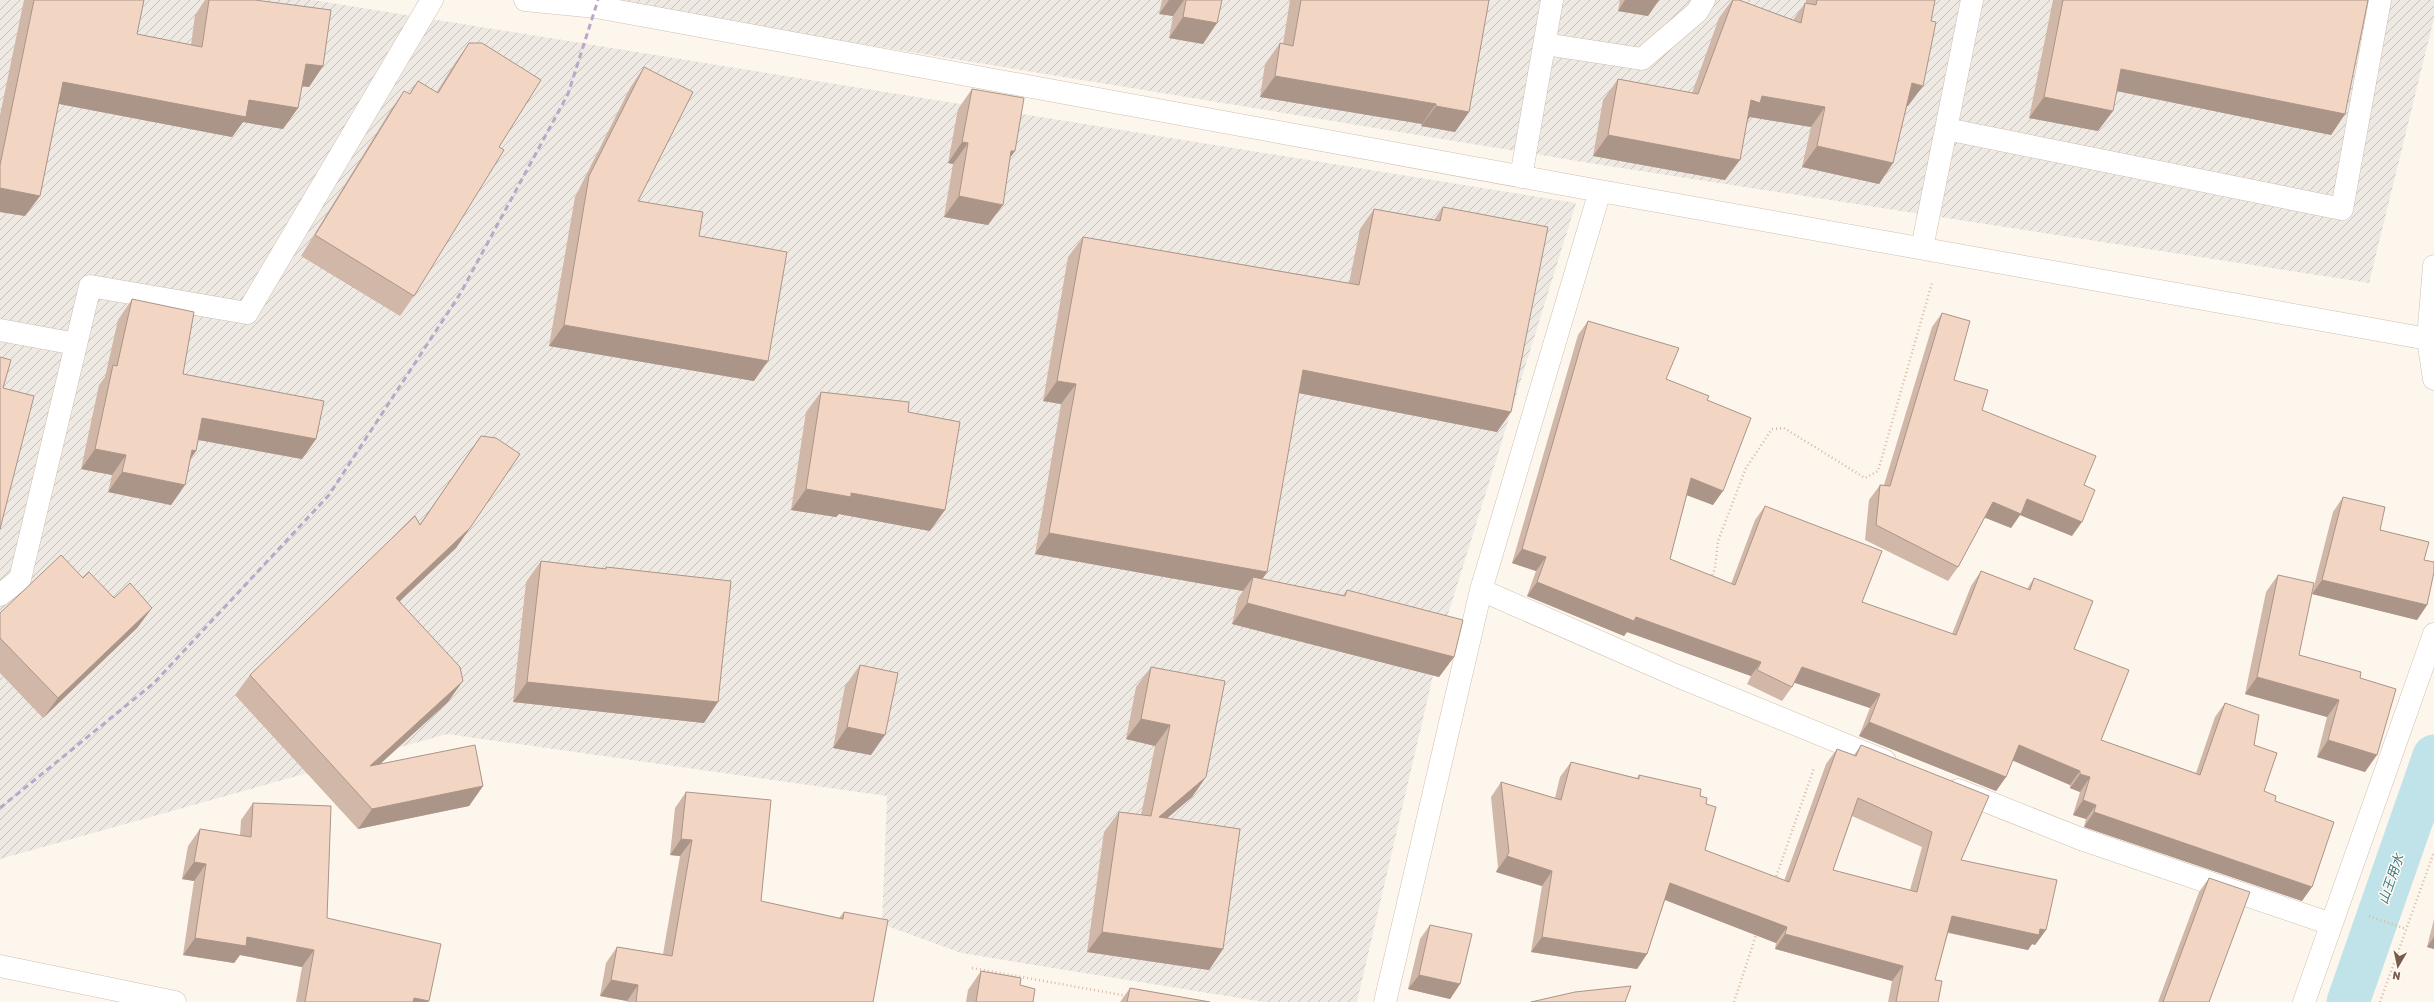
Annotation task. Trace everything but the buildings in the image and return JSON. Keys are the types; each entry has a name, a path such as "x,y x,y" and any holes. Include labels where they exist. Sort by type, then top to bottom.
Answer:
{"street":[{"path":"0,595 20,579 90,286 247,313 432,0"},
{"path":"525,0 596,7 1521,177 1932,249 2431,341"},
{"path":"1521,177 1552,0"},
{"path":"1545,44 1642,59 1697,12 1704,0"},
{"path":"1932,249 1946,129 1972,0"},
{"path":"1946,129 2342,209 2380,0"},
{"path":"1385,1002 1481,590 1600,191"},
{"path":"2434,266 2431,341 2434,379"},
{"path":"0,330 76,344"},
{"path":"1481,590 1825,737 1906,769"},
{"path":"2304,1002 2434,634"},
{"path":"1942,783 2081,838 2335,915"},
{"path":"0,966 175,1002"}],"path":[{"path":"1710,582 1715,568 1718,541 1746,468 1772,429 1784,428 1865,478 1878,471 1932,249"},
{"path":"1773,886 1825,737"},
{"path":"2380,1002 2434,852"},
{"path":"2335,915 2406,929"},
{"path":"1734,1002 1757,930"},
{"path":"972,968 1132,997"}],"shaded area":[{"path":"0,0 313,0 1576,203 1445,624 1357,1002 1264,1002 961,953 882,924 887,796 447,734 0,859"},
{"path":"593,0 2434,0 2434,18 2369,283 1589,163"}],"waterway":[{"name":"山王用水","path":"2348,1002 2434,756"}],"railway":[{"path":"0,808 154,683 329,495 460,294 568,94 598,0"}]}
